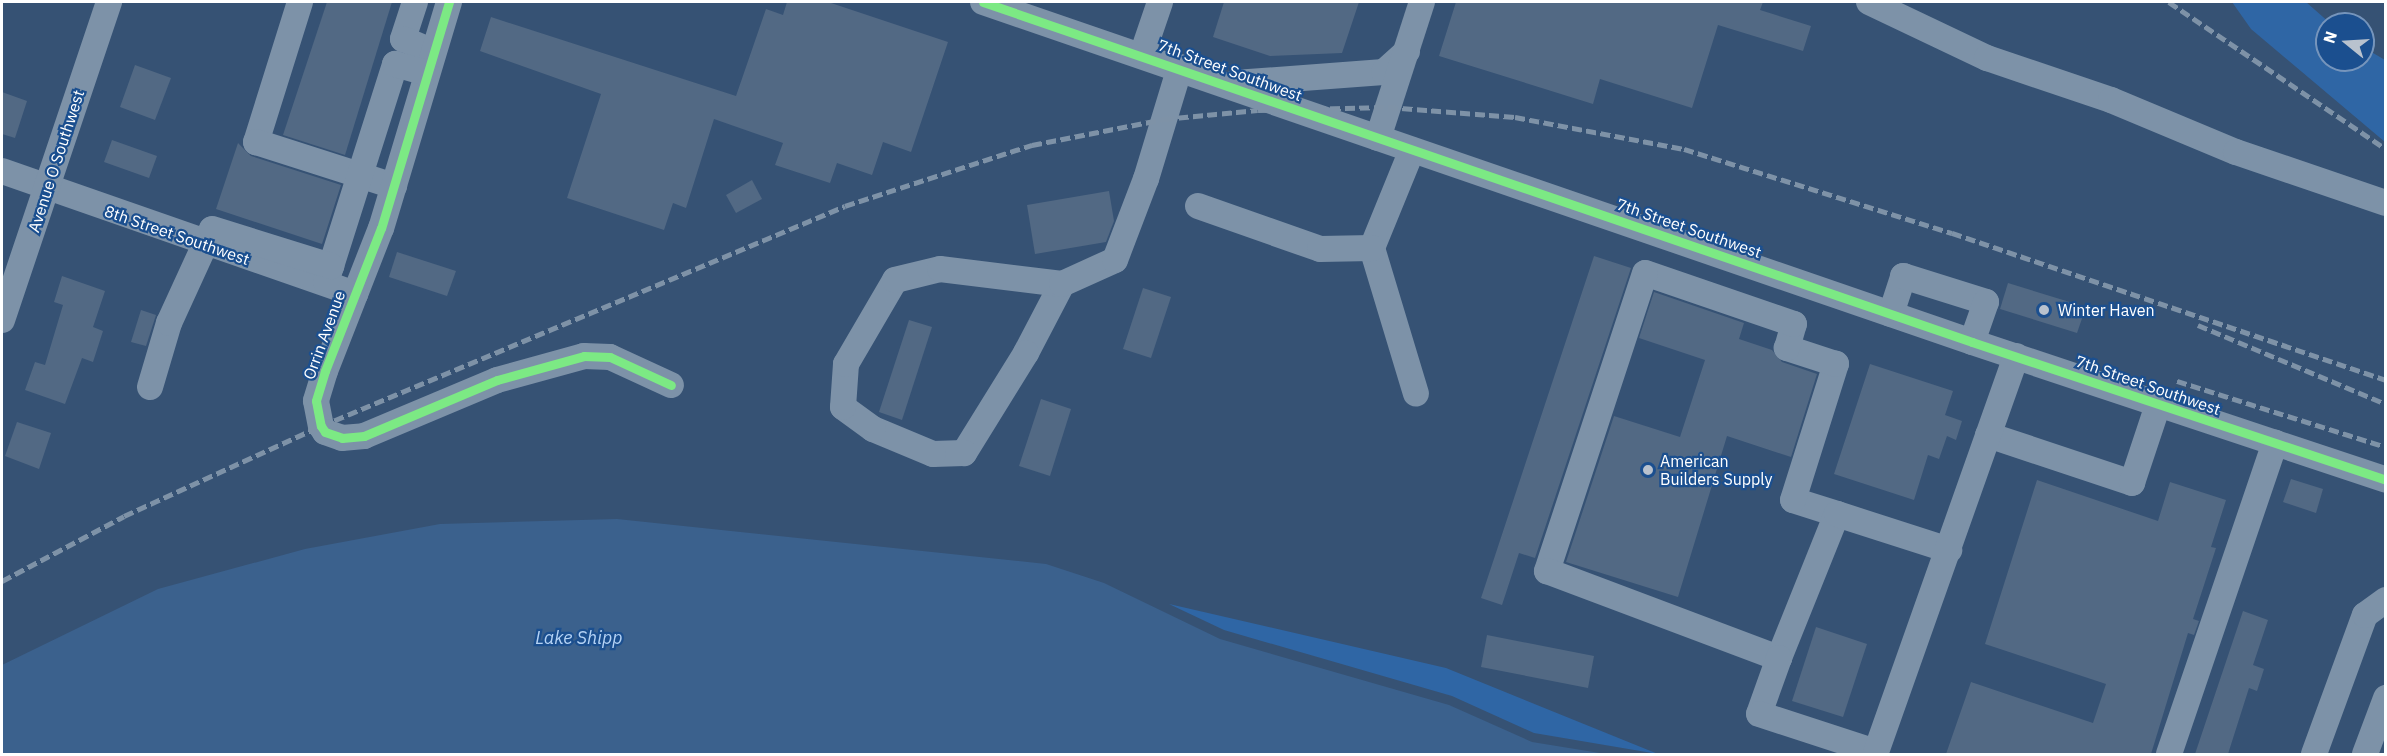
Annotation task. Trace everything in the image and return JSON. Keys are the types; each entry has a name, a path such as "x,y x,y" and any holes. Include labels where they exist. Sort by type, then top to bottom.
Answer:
{"street":[{"name":"Avenue O Southwest","path":"2,320 109,2"},
{"path":"300,2 256,142 394,186"},
{"path":"415,2 403,39 430,62"},
{"name":"Orrin Avenue","path":"449,2 394,186 316,401 321,426 326,432 342,438 364,435 497,380 584,356 610,357 671,385"},
{"name":"7th Street Southwest","path":"983,2 1180,67 1412,150 1972,342 2385,480"},
{"path":"1142,54 1160,2"},
{"path":"1378,138 1422,2"},
{"path":"1869,2 1987,58 2111,100 2236,152 2385,203"},
{"path":"1224,83 1384,72 1407,51"},
{"path":"328,276 394,64 430,62"},
{"path":"1062,284 1026,353 964,453 933,454 873,429 843,407 846,363 895,280 940,269 1062,284 1115,260 1146,180 1180,67"},
{"path":"1412,150 1372,248 1416,394"},
{"name":"8th Street Southwest","path":"2,171 207,246 328,276 355,294"},
{"path":"1198,206 1320,249 1372,248"},
{"path":"150,387 169,323 207,246"},
{"path":"1779,658 1547,571 1645,273 1794,324 1786,348 1836,364 1793,500 1949,550"},
{"path":"1891,314 1903,276 1986,302 1972,342"},
{"path":"1837,514 1759,714 1876,752 2016,356"},
{"path":"1988,435 2132,483 2158,405"},
{"path":"2169,754 2275,443"},
{"path":"2314,754 2365,615 2385,600"},
{"path":"2365,754 2385,698"}],"shaded area":[{"path":"2232,2 2306,2 2317,12 2315,12 2315,72 2375,72 2375,54 2385,60 2385,142 2251,29"},
{"path":"1169,604 1446,668 1658,754 1534,733 1452,696 1224,630"}],"water":[{"name":"Lake Shipp","path":"617,519 1046,564 1104,583 1220,639 1449,705 1532,742 1606,754 2,754 2,665 158,589 305,549 440,524"}],"building":[{"path":"327,2 392,2 345,155 283,135"},
{"path":"787,2 828,2 948,42 911,152 883,142 872,175 837,163 830,183 775,165 783,143 714,119 686,208 673,203 664,230 567,198 601,94 480,51 491,17 736,96 766,9 783,15"},
{"path":"1224,2 1359,2 1342,53 1270,56 1213,37"},
{"path":"1456,2 1763,2 1760,10 1811,26 1803,51 1718,25 1692,108 1600,79 1593,104 1439,56"},
{"path":"135,65 171,78 155,120 120,107"},
{"path":"2,92 27,101 15,138 2,134"},
{"path":"112,140 157,156 149,178 104,162"},
{"path":"238,143 251,156 341,185 322,244 216,209"},
{"path":"752,180 762,199 736,213 726,195"},
{"path":"1109,191 1114,221 1106,242 1035,254 1027,205"},
{"path":"397,252 456,271 447,296 389,277"},
{"path":"1594,256 1631,268 1535,558 1519,553 1502,605 1481,598"},
{"path":"62,276 105,291 93,327 103,331 93,362 82,358 65,404 25,390 35,362 45,365 63,305 54,302"},
{"path":"2008,283 2086,307 2077,333 2000,309"},
{"path":"1143,288 1171,297 1151,358 1123,349"},
{"path":"1654,292 1744,323 1739,339 1772,350 1782,362 1817,374 1791,457 1727,436 1678,597 1566,562 1614,416 1680,437 1705,360 1639,338"},
{"path":"141,310 156,315 146,346 131,342"},
{"path":"909,320 932,327 902,420 879,412"},
{"path":"1870,364 1953,391 1945,415 1962,421 1956,440 1947,436 1939,459 1928,455 1914,500 1834,474"},
{"path":"1041,399 1071,409 1050,476 1019,466"},
{"path":"17,422 51,433 39,469 5,456"},
{"path":"2291,479 2323,489 2316,513 2283,502"},
{"path":"2037,480 2158,521 2170,482 2226,500 2211,547 2216,548 2193,619 2199,621 2194,635 2188,633 2151,754 1946,754 1971,682 2093,723 2106,684 1985,644"},
{"path":"2243,611 2268,620 2253,665 2264,669 2257,691 2249,688 2228,754 2195,754"},
{"path":"1816,627 1867,644 1843,717 1792,701"},
{"path":"1487,635 1594,656 1588,688 1481,667"}],"railway":[{"path":"2169,2 2386,149"},
{"path":"2,581 124,516 321,426 845,206 1032,145 1164,119 1258,110 1388,107 1515,117 1684,149 1952,233 2386,380"},
{"path":"2198,325 2386,404"},
{"path":"2177,381 2386,447"}],"cycle path":[{"path":"449,2 381,228 325,371 316,401 321,426 325,432 342,438 364,436 497,380 584,356 610,357 671,385"},
{"path":"983,2 1972,342 2386,480"}],"place":[{"name":"Winter Haven","path":"2044,310"},
{"name":"American Builders Supply","path":"1648,470"}]}
